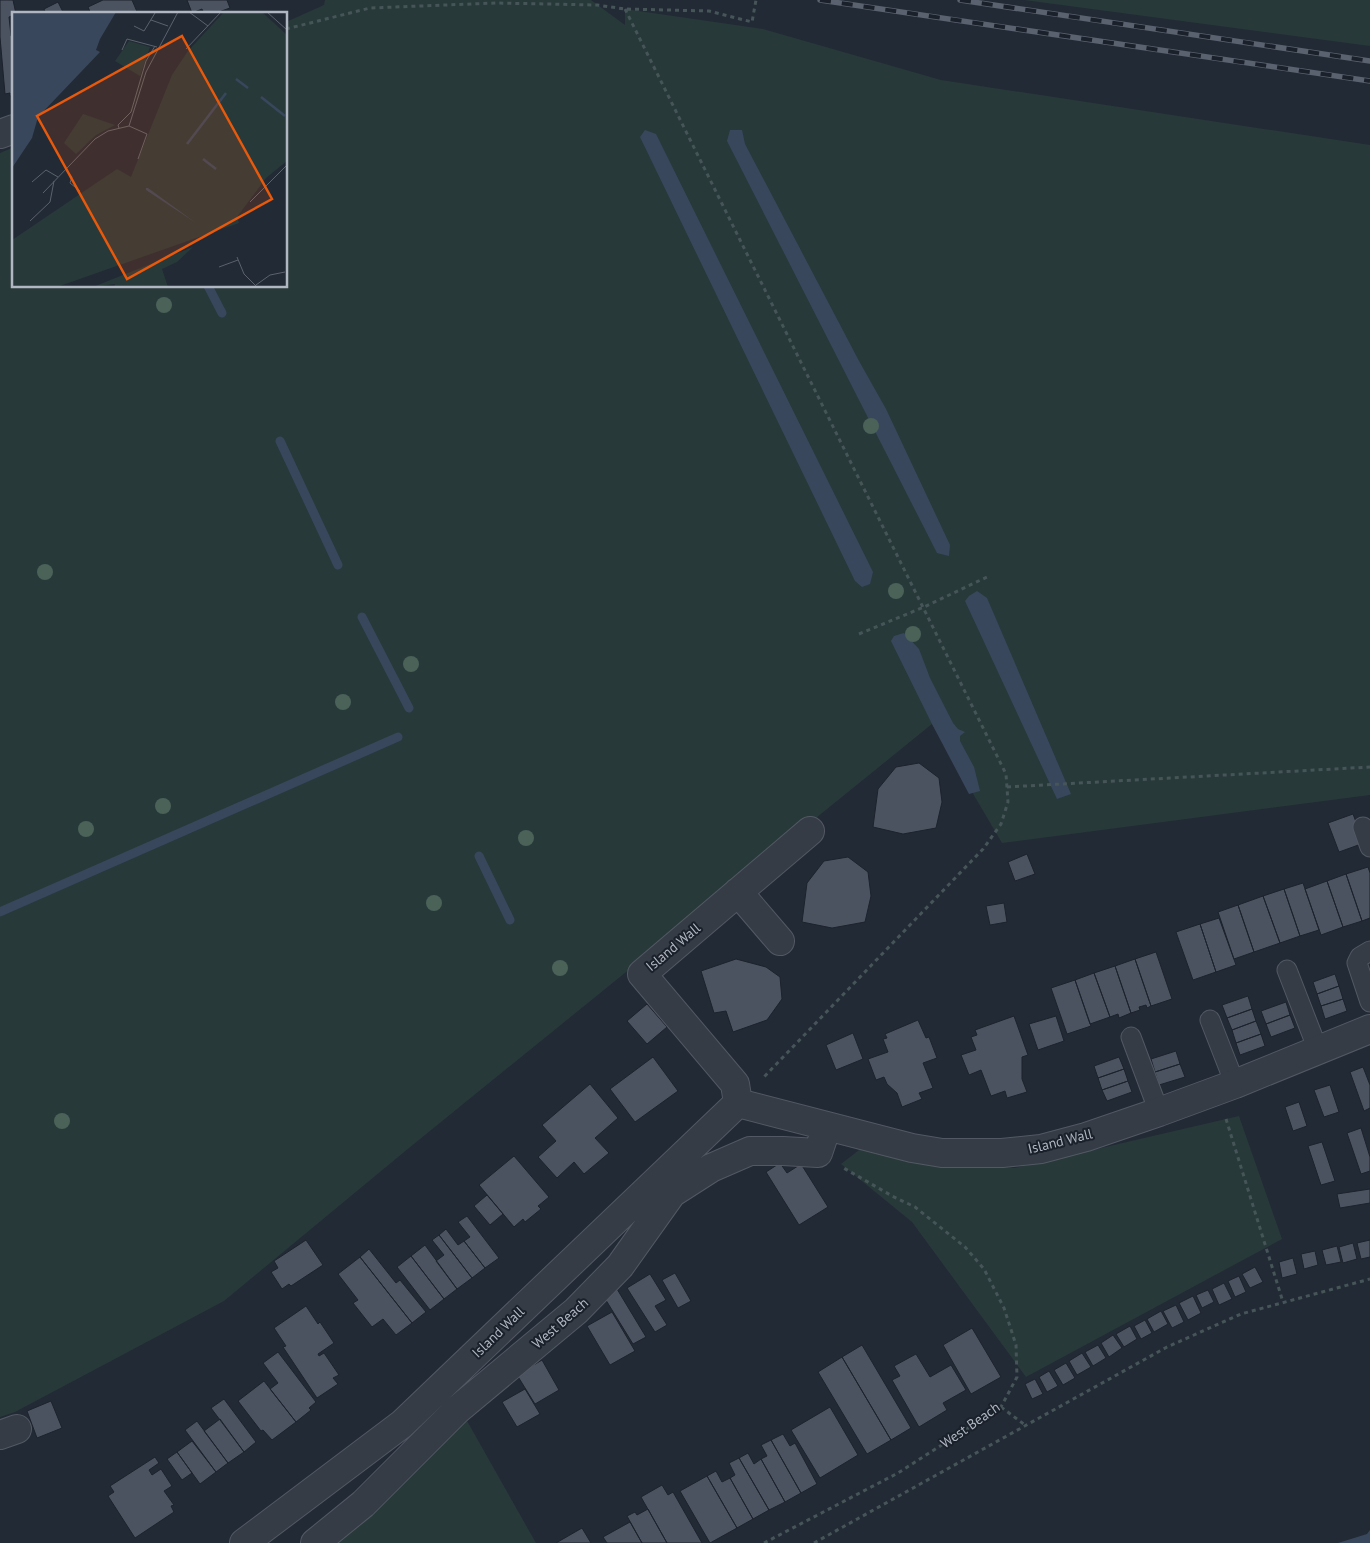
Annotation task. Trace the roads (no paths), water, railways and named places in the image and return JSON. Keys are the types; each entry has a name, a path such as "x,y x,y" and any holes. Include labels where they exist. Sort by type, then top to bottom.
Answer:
{"street":[{"path":"0,134 12,130"},
{"name":"Island Wall","path":"738,1103 735,1084 642,974 810,831"},
{"path":"738,892 780,941"},
{"name":"Island Wall","path":"738,1103 912,1148 942,1153 1002,1153 1041,1148 1086,1137 1226,1087 1370,1029"},
{"name":"Island Wall","path":"244,1543 402,1424 738,1103"},
{"name":"West Beach","path":"315,1543 363,1504 457,1410 576,1311 620,1266 672,1193 711,1168 750,1151 818,1153 827,1126"}],"lane":[{"path":"1363,827 1370,847"},
{"path":"1370,951 1360,957 1357,964 1370,1002"},
{"path":"1286,970 1318,1050"},
{"path":"1210,1020 1226,1087"},
{"path":"1131,1037 1159,1112"}],"water":[{"path":"645,130 656,134 873,572 870,584 862,587 855,581 640,137"},
{"path":"730,130 742,130 745,144 886,409 950,545 949,556 937,553 727,141"},
{"path":"977,591 987,598 1071,794 1057,799 965,601"},
{"path":"904,633 919,649 930,678 953,723 958,729 965,732 960,736 960,741 974,767 980,791 969,794 891,641 894,636"},
{"path":"1370,1530 1370,1543 1338,1543 1367,1534"}],"waterway":[{"path":"209,288 222,313"},
{"path":"280,441 338,565"},
{"path":"362,617 409,708"},
{"path":"0,912 398,737"},
{"path":"479,856 510,920"}],"railway":[{"path":"820,0 1370,81"},
{"path":"960,0 1370,61"}]}
